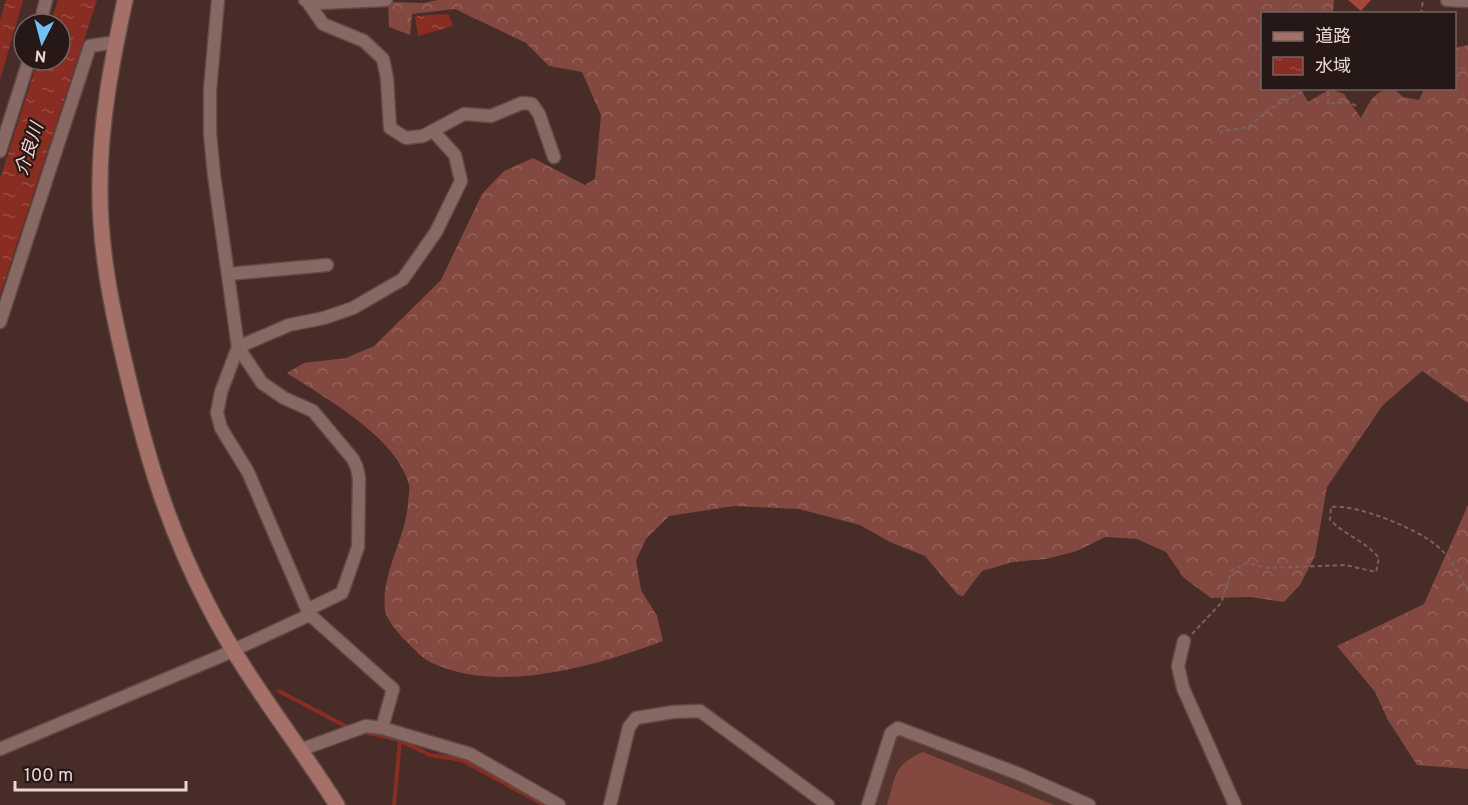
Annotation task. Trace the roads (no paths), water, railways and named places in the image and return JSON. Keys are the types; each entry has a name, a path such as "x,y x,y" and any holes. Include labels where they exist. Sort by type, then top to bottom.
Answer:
{"street":[{"path":"125,0 116,42 102,142 100,185 104,254 110,295 145,448 171,530 208,605 234,648 250,681 337,805"},
{"path":"0,749 221,656 309,614 311,608 342,593 358,547 359,478 353,459 313,411 284,398 262,383 238,347 210,133 210,90 218,0"},
{"path":"306,1 386,0"},
{"path":"1447,0 1468,1"},
{"path":"306,1 323,24 364,41 383,59 387,78 390,128 406,138 423,136 464,114 491,116 522,103 532,104 539,114 554,158"},
{"path":"0,322 90,46 116,42"},
{"path":"0,151 25,72"},
{"path":"382,728 393,689 309,614 248,472 218,421 221,392 238,347 289,325 324,318 353,308 403,279 436,232 461,181 455,155 434,131"},
{"path":"228,274 327,266"},
{"path":"1184,641 1178,666 1183,688 1235,805"},
{"path":"609,805 629,727 636,718 691,711 700,711 828,805"},
{"path":"300,750 366,726 382,728 470,754 559,805"},
{"path":"868,805 891,733 898,728 1019,774 1089,805"}],"water":[{"path":"6,0 23,0 20,12 12,12 12,38 0,80 0,20"},
{"name":"介良川","path":"58,0 97,0 0,295 0,179 34,72 72,72 72,12 54,12"},
{"path":"448,14 453,26 418,36 415,16"}],"waterway":[{"path":"279,691 347,727"},
{"path":"363,732 396,739 430,755 462,760 544,805"},
{"path":"394,805 400,741"}]}
